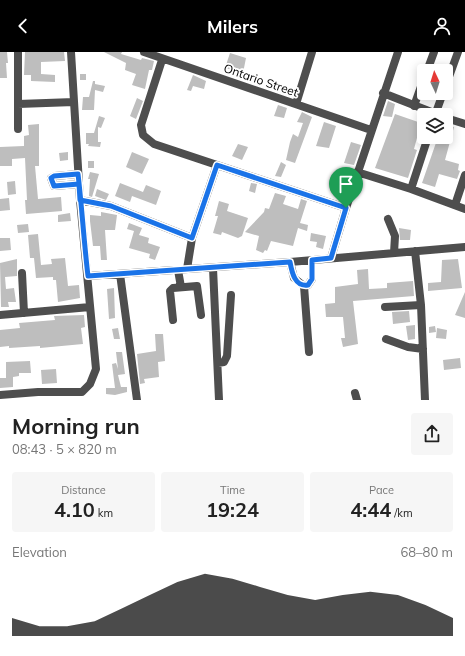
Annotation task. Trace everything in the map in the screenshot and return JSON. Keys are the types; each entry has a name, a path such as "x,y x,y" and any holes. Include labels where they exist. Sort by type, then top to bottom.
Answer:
{"street":[{"path":"18,52 18,129"},
{"path":"0,395 38,396 82,392 90,384 96,369 80,200 71,52"},
{"name":"Ontario Street","path":"144,52 162,60 371,130"},
{"path":"296,104 312,52"},
{"path":"331,258 357,172 398,52"},
{"path":"430,64 434,52"},
{"path":"453,66 458,52"},
{"path":"162,60 141,125 143,135 154,144 346,208"},
{"path":"383,93 419,108"},
{"path":"414,106 417,98"},
{"path":"18,104 74,102"},
{"path":"453,120 465,124"},
{"path":"411,189 426,144"},
{"path":"187,269 192,238 217,165"},
{"path":"357,172 411,189 465,209"},
{"path":"78,174 54,176 51,178 54,186 79,184"},
{"path":"455,205 465,175"},
{"path":"80,200 111,206 192,238"},
{"path":"388,219 395,236 394,253"},
{"path":"88,276 213,268 465,248"},
{"path":"416,252 421,305 425,400"},
{"path":"304,286 308,285 312,279 312,260"},
{"path":"290,262 294,278 304,286 310,352"},
{"path":"213,268 219,400"},
{"path":"178,270 180,287"},
{"path":"22,273 24,313"},
{"path":"120,274 137,400"},
{"path":"172,320 171,289 180,287 197,286 201,315"},
{"path":"218,363 224,362 227,356 231,295"},
{"path":"385,307 421,305"},
{"path":"0,315 90,307"},
{"path":"386,339 408,347 423,349"}],"building":[{"path":"0,52 7,52 7,78 0,78"},
{"path":"25,52 64,52 65,61 41,62 41,74 55,75 55,82 31,81 31,75 24,75"},
{"path":"104,52 122,52 121,54 141,60 142,58 154,61 152,70 149,70 145,89 132,85 136,74 125,70 126,63"},
{"path":"230,53 246,58 243,73 225,68"},
{"path":"80,74 86,74 86,80 80,80"},
{"path":"193,75 206,81 204,89 193,86 191,91 187,90"},
{"path":"93,81 95,81 95,84 105,86 103,92 95,90 94,110 82,110 83,97 89,97"},
{"path":"137,98 143,101 136,119 130,116"},
{"path":"388,101 395,104 392,117 383,116"},
{"path":"278,105 287,108 284,118 274,116"},
{"path":"302,112 312,117 295,163 286,160 293,134 298,137 303,123 297,122"},
{"path":"395,114 417,122 417,138 414,149 417,150 408,178 375,168"},
{"path":"99,116 105,118 101,128 98,127 98,142 101,142 100,147 88,146 89,144 86,144 86,133 94,133"},
{"path":"324,122 336,126 329,148 316,146"},
{"path":"39,124 39,166 35,166 38,199 61,197 62,211 26,214 25,200 27,200 25,158 12,159 12,166 0,166 0,147 24,146 24,136 29,135 28,125"},
{"path":"351,142 361,145 354,165 344,163"},
{"path":"238,144 248,147 242,160 232,156"},
{"path":"436,144 449,144 445,160 459,164 458,170 460,171 457,179 439,174 435,187 422,183"},
{"path":"68,152 68,160 60,161 59,153"},
{"path":"132,152 149,159 142,174 126,167"},
{"path":"88,161 94,161 94,168 88,168"},
{"path":"281,162 286,165 281,177 275,176"},
{"path":"90,172 99,174 92,197 89,196 90,179 88,179"},
{"path":"15,181 16,194 8,195 7,182"},
{"path":"120,183 143,192 146,185 161,191 156,205 132,196 130,202 115,196"},
{"path":"251,183 257,184 255,193 249,191"},
{"path":"97,189 109,194 106,200 95,196"},
{"path":"275,193 286,196 283,204 298,209 301,199 307,201 300,223 308,225 307,231 298,228 293,246 271,241 267,251 265,250 263,253 256,250 259,236 245,232 264,212 265,208 269,209"},
{"path":"9,198 10,210 0,211 0,199"},
{"path":"219,201 229,204 227,211 248,218 242,236 238,238 222,232 221,235 213,233 218,216 215,216"},
{"path":"101,212 117,215 115,230 105,230 107,260 101,260 100,246 93,246 90,215 101,216"},
{"path":"70,213 71,221 58,222 58,215"},
{"path":"129,223 142,228 139,235 149,238 148,243 160,247 155,260 149,258 150,254 129,248 134,231 127,229"},
{"path":"28,224 29,232 18,233 17,225"},
{"path":"399,228 411,230 410,240 400,240"},
{"path":"311,233 326,236 323,249 316,247 317,242 310,241"},
{"path":"38,234 41,265 52,264 51,259 65,258 68,286 79,285 80,298 58,302 56,280 53,280 53,277 36,278 34,258 30,258 28,235"},
{"path":"0,238 10,238 11,250 0,251"},
{"path":"17,259 17,276 5,277 6,289 14,288 16,302 8,302 9,307 1,307 0,263"},
{"path":"458,259 462,288 428,291 428,283 441,282 442,260"},
{"path":"368,269 369,289 387,288 387,283 413,281 414,296 353,301 358,344 343,347 341,338 345,338 343,317 326,317 325,304 335,303 335,287 358,284 357,270"},
{"path":"114,288 115,318 109,319 107,289"},
{"path":"465,292 465,318 455,315"},
{"path":"409,311 410,322 393,324 392,312"},
{"path":"84,315 85,327 81,328 83,344 40,348 40,346 9,348 9,346 0,347 0,330 20,328 19,323 55,320 54,316"},
{"path":"415,325 415,339 408,340 406,326"},
{"path":"435,326 436,332 429,333 429,327"},
{"path":"118,328 120,339 114,339 112,329"},
{"path":"437,328 447,330 446,339 436,338"},
{"path":"155,334 163,334 165,361 158,362 159,377 144,379 145,383 140,384 137,354 156,351"},
{"path":"116,352 122,352 125,374 118,375 121,387 127,387 127,392 115,395 106,394 106,388 115,388 112,364 116,363 118,369"},
{"path":"460,358 461,368 444,370 443,360"},
{"path":"30,361 31,373 19,373 19,376 13,377 13,387 0,388 0,378 6,378 6,362"},
{"path":"56,369 57,383 42,384 41,370"}],"route":[{"path":"346,208 217,165 192,238 183,236 111,206 80,200 79,184 54,186 52,185 51,178 54,176 78,174 79,184 80,200 88,276 290,262 292,274 297,282 304,286 308,285 312,279 312,260 331,258 346,208"}]}
